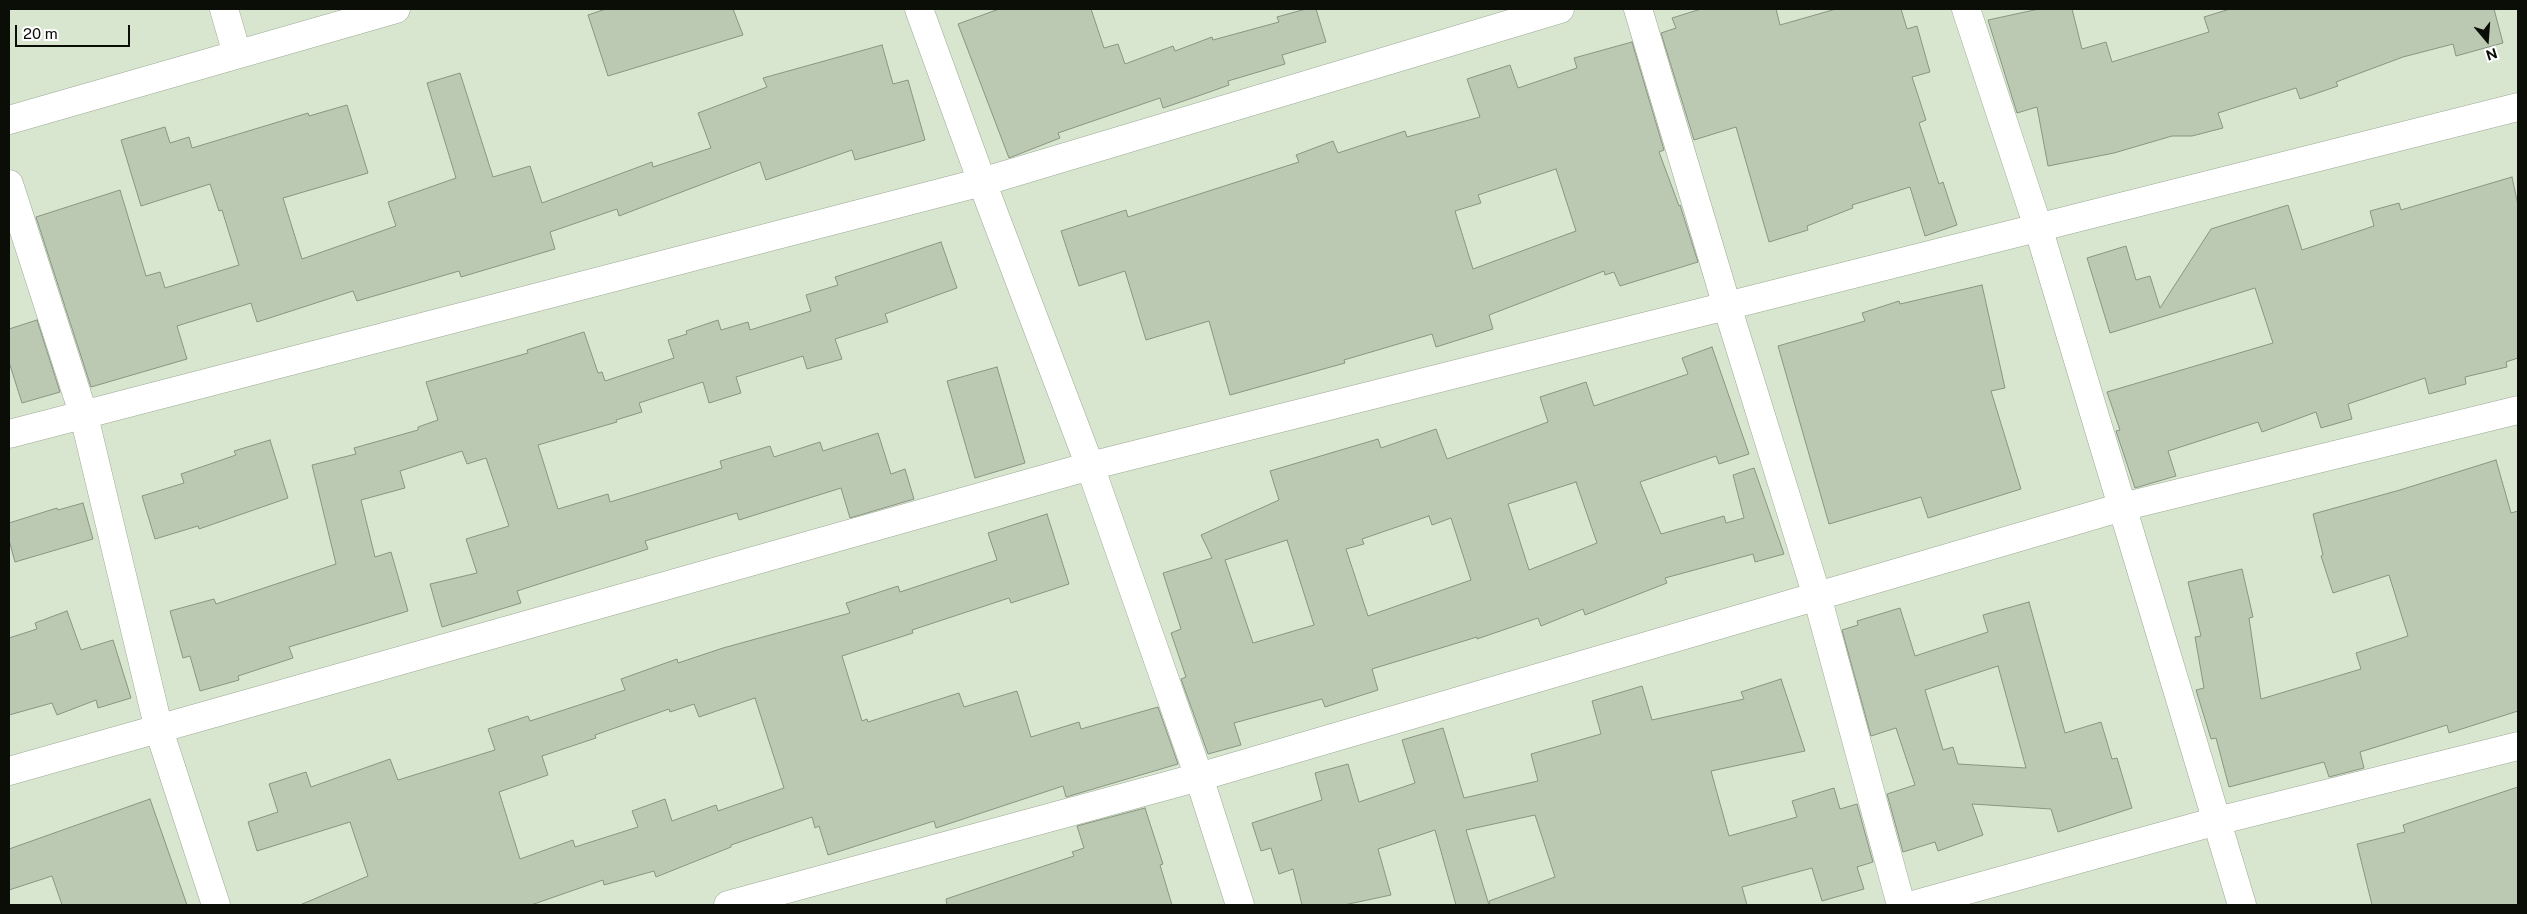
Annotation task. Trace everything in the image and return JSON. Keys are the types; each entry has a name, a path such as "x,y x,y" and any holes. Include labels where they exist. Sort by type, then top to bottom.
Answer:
{"street":[{"path":"224,9 237,54"},
{"path":"9,120 396,9"},
{"path":"919,9 982,182 1090,466 1199,777 1240,905"},
{"path":"9,434 982,182 1560,9"},
{"path":"1638,9 1817,596 1901,905"},
{"path":"1966,9 2038,227 2242,905"},
{"path":"9,771 160,730 1090,466 2518,107"},
{"path":"9,184 84,416 160,730 216,905"},
{"path":"728,905 1199,777 2122,507 2518,410"},
{"path":"1913,905 2217,821 2518,746"}],"building":[{"path":"606,9 733,9 743,35 608,76 588,15"},
{"path":"999,9 1091,9 1104,48 1118,44 1125,64 1173,46 1175,51 1212,37 1213,40 1279,22 1277,17 1306,9 1316,9 1326,42 1282,55 1285,64 1228,81 1229,85 1163,108 1160,98 1058,133 1060,138 1009,158 958,24"},
{"path":"1701,9 1776,9 1780,25 1836,9 1901,9 1907,29 1917,26 1930,72 1912,77 1926,120 1919,123 1939,184 1943,182 1957,225 1925,236 1910,187 1852,205 1853,208 1807,226 1808,230 1769,242 1736,127 1694,140 1661,33 1676,28 1672,18"},
{"path":"2039,9 2072,9 2082,49 2106,42 2112,62 2209,32 2204,17 2230,9 2494,9 2503,43 2456,56 2453,44 2403,57 2336,82 2338,86 2300,99 2296,88 2218,113 2223,128 2192,136 2172,136 2114,153 2048,166 2037,107 2017,113 1988,20"},
{"path":"1632,42 1664,150 1659,152 1680,205 1698,262 1620,286 1614,272 1605,275 1604,271 1489,315 1493,329 1436,347 1432,334 1344,360 1345,363 1230,395 1209,321 1146,340 1125,271 1079,286 1061,231 1126,210 1128,217 1299,162 1296,155 1333,141 1338,153 1405,131 1407,137 1480,117 1467,79 1510,65 1518,88 1577,68 1574,58","holes":["1556,169 1576,231 1473,269 1455,211 1481,203 1478,195"]},
{"path":"882,45 893,84 908,80 925,140 855,160 852,150 766,180 760,162 619,216 617,209 550,232 555,249 461,277 459,271 357,301 353,291 257,322 251,303 177,326 187,359 91,387 36,217 120,190 146,276 160,272 165,288 239,265 222,210 219,211 210,184 141,206 121,140 165,127 170,143 189,137 192,148 308,113 309,116 347,105 368,173 283,198 302,259 396,226 388,202 456,178 427,83 460,73 493,177 530,166 542,203 652,162 653,167 711,148 698,113 767,87 763,78"},
{"path":"2512,177 2518,205 2518,358 2506,362 2507,367 2465,377 2466,384 2429,394 2425,378 2348,404 2352,419 2321,428 2316,412 2262,432 2258,422 2168,451 2176,476 2135,488 2116,431 2120,430 2107,392 2273,343 2255,288 2110,333 2087,258 2126,246 2136,280 2150,276 2160,308 2211,229 2288,205 2302,250 2374,226 2370,211 2399,203 2401,210"},
{"path":"941,242 957,288 885,314 888,322 835,339 842,359 807,369 803,356 736,377 741,393 709,403 703,382 639,403 642,412 616,420 617,422 538,445 558,509 608,494 610,502 722,468 720,461 770,446 774,457 820,442 823,451 878,433 891,474 905,469 914,499 850,518 841,488 739,520 737,513 645,541 648,549 517,591 521,603 442,627 430,584 477,573 466,539 509,526 486,458 467,464 462,451 400,471 405,488 361,500 375,557 391,552 408,611 289,647 293,658 238,676 239,680 200,691 190,656 183,658 170,611 214,599 216,604 336,564 312,465 356,454 354,448 418,430 418,427 438,420 426,382 528,353 527,350 584,332 598,373 602,372 605,381 674,358 668,340 687,334 686,331 718,320 721,330 748,322 750,330 811,311 806,295 838,285 835,277"},
{"path":"1982,285 2005,388 1991,391 2021,489 1928,518 1921,497 1829,524 1778,346 1865,321 1862,313 1899,301 1900,304"},
{"path":"37,320 60,392 22,403 9,362 9,329"},
{"path":"1712,347 1749,454 1719,464 1716,456 1640,482 1661,534 1724,516 1726,523 1744,518 1733,475 1754,468 1784,554 1755,562 1753,554 1665,578 1667,583 1585,615 1583,609 1541,626 1538,618 1477,639 1477,637 1372,669 1378,690 1325,707 1322,699 1234,723 1241,745 1208,754 1181,679 1186,677 1171,633 1181,629 1163,573 1212,558 1201,535 1279,500 1270,471 1378,439 1381,448 1436,429 1447,459 1548,422 1540,397 1586,382 1594,406 1688,374 1682,358","holes":["1576,482 1597,543 1529,570 1508,504","1429,516 1432,525 1451,518 1471,580 1368,616 1346,549 1364,544 1362,539","1287,540 1314,625 1253,643 1225,560"]},
{"path":"997,367 1025,463 975,478 947,381"},
{"path":"270,440 288,498 199,529 198,526 155,539 142,496 184,483 181,474 236,455 234,451"},
{"path":"2496,460 2511,513 2518,511 2518,711 2449,733 2447,725 2360,752 2364,768 2329,777 2324,762 2229,787 2216,738 2211,739 2196,690 2204,688 2195,637 2201,636 2188,582 2242,569 2253,617 2249,618 2261,699 2361,669 2356,653 2408,636 2389,575 2333,593 2321,556 2323,555 2313,514 2400,490"},
{"path":"83,503 93,539 15,562 9,540 9,523 57,508 58,510"},
{"path":"1047,514 1069,584 1011,603 1009,598 912,630 913,633 842,656 862,721 867,719 868,722 959,693 964,707 1017,691 1031,737 1079,722 1081,729 1158,707 1178,764 1066,797 1063,786 936,828 934,821 828,855 819,826 815,828 812,817 731,845 731,847 656,877 654,871 604,885 603,880 531,905 300,905 368,876 350,822 257,851 248,822 278,812 269,784 306,772 311,787 390,759 398,780 495,750 488,729 528,716 530,721 625,690 621,679 677,659 678,663 723,648 850,613 846,603 898,586 900,592 997,560 988,533","holes":["755,698 784,788 718,811 716,805 672,821 665,799 632,811 638,827 575,847 573,840 520,859 499,792 548,775 542,756 596,738 595,735 669,709 670,712 694,704 699,717"]},
{"path":"2029,602 2065,733 2101,722 2112,759 2117,758 2132,808 2058,832 2051,809 1972,804 1983,835 1938,851 1935,842 1903,852 1887,794 1915,785 1896,728 1871,736 1842,630 1858,625 1857,621 1900,608 1915,656 1988,632 1983,615","holes":["1998,666 2026,768 1958,764 1953,747 1943,750 1925,690"]},
{"path":"67,611 81,650 113,640 131,698 98,708 96,700 57,715 52,703 9,715 9,638 37,629 35,623"},
{"path":"1781,679 1805,751 1711,771 1729,836 1797,817 1792,801 1834,788 1840,809 1857,804 1873,862 1857,867 1864,889 1822,901 1812,868 1742,887 1747,905 1490,905 1489,901 1555,877 1535,815 1466,830 1489,905 1456,905 1435,830 1378,849 1391,895 1344,905 1302,905 1293,869 1279,874 1271,848 1261,851 1252,823 1322,800 1315,773 1348,764 1359,802 1415,783 1402,740 1443,728 1464,798 1538,781 1531,754 1601,734 1592,701 1642,686 1652,720 1744,699 1741,692"},
{"path":"2518,787 2518,905 2372,905 2357,844 2405,832 2403,825"},
{"path":"150,799 187,905 62,905 52,876 9,890 9,849"},
{"path":"1145,808 1163,864 1160,865 1172,905 947,905 946,899 1074,856 1072,852 1084,848 1077,826"}]}
